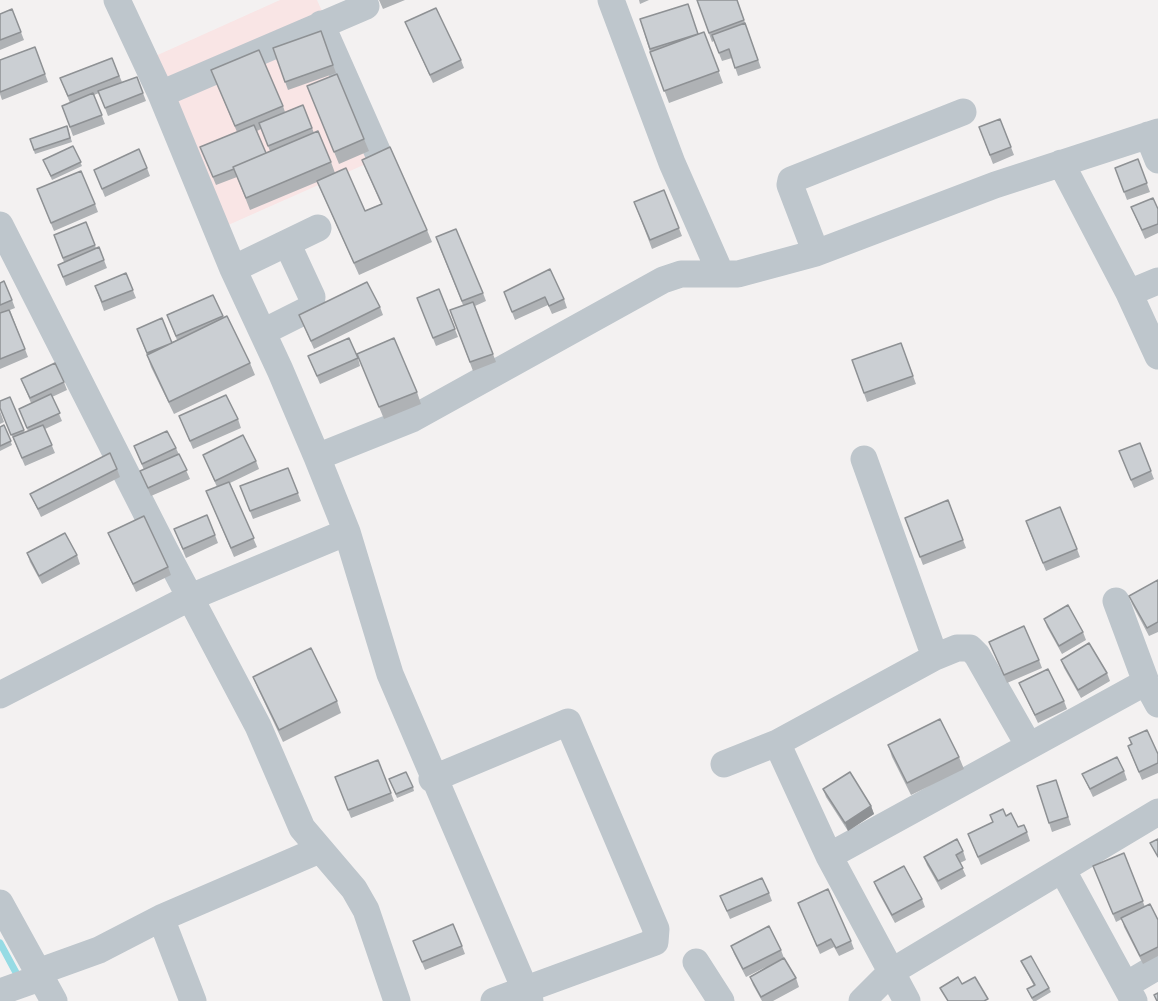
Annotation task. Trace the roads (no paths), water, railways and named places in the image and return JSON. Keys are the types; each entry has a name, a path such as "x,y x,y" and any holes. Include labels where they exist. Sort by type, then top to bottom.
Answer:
{"street":[{"path":"117,0 160,94 233,269 263,332 347,532 390,674 432,779 527,995"},
{"path":"611,0 672,163 720,272"},
{"path":"160,94 366,6"},
{"path":"321,24 382,162"},
{"path":"816,253 790,185 791,180 963,112"},
{"path":"316,457 411,419 647,287 681,274 720,272 738,274 816,253 1060,163 1155,142"},
{"path":"1060,163 1129,293 1158,356"},
{"path":"0,227 258,726 302,828 354,889 366,910 397,1001"},
{"path":"233,269 318,228"},
{"path":"263,332 305,311 310,306 312,297 287,243"},
{"path":"1129,293 1158,281"},
{"path":"864,459 935,657"},
{"path":"0,694 190,597 347,532"},
{"path":"829,856 1029,746 1152,693 1116,601"},
{"path":"724,764 777,742 935,657 957,648 970,648 977,655 1029,746"},
{"path":"432,779 568,722 656,929 656,942 527,995 494,1001"},
{"path":"777,742 829,856 907,1001"},
{"path":"862,1001 891,972 1158,812"},
{"path":"15,986 99,950 161,918 319,850"},
{"path":"1063,871 1130,993 1158,966"},
{"path":"0,903 15,986"},
{"path":"161,918 193,1001"},
{"path":"696,962 721,1001"},
{"path":"15,986 54,1001"}],"waterway":[{"path":"0,943 20,980"}]}
